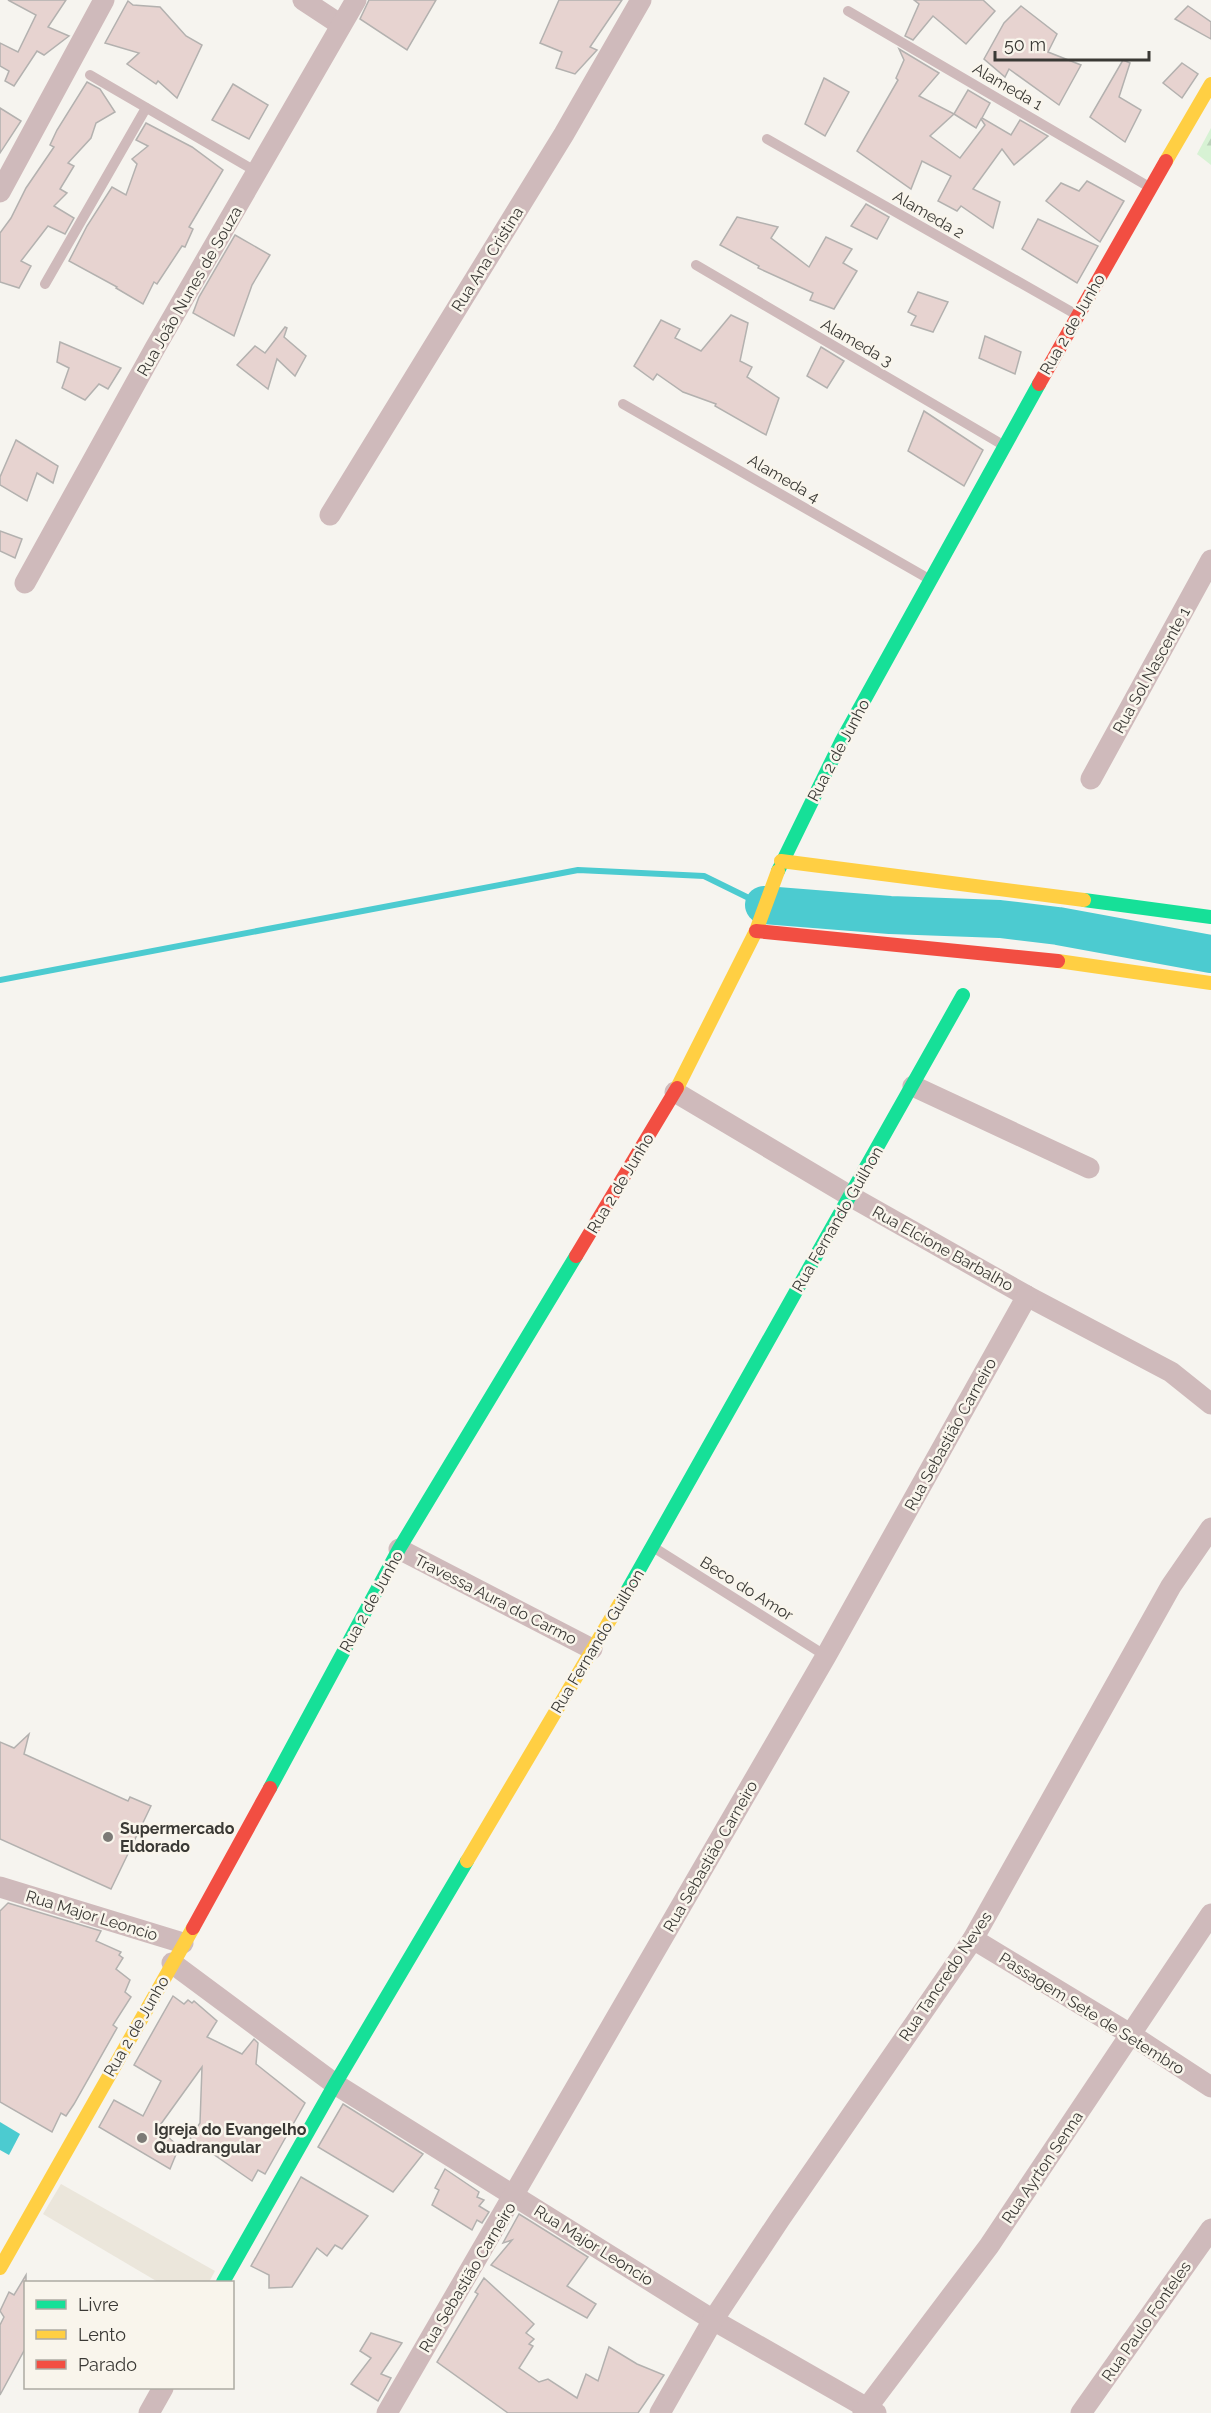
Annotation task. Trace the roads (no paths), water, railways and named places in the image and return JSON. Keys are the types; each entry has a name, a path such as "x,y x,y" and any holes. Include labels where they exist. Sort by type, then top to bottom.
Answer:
{"street":[{"path":"0,192 104,0"},
{"path":"303,0 341,25"},
{"name":"Rua João Nunes de Souza","path":"25,583 356,0"},
{"name":"Rua Ana Cristina","path":"330,515 564,134 632,3"},
{"name":"Rua 2 de Junho","path":"0,2268 183,1944 399,1550 675,1092 756,931 781,861 930,579 1077,315 1211,84"},
{"name":"Rua Sol Nascente 1","path":"1091,779 1211,560"},
{"path":"781,861 1211,917"},
{"path":"756,931 1041,959 1211,982"},
{"name":"Rua Fernando Guilhon","path":"224,2281 335,2084 653,1547 963,995"},
{"path":"913,1086 1089,1168"},
{"name":"Rua Elcione Barbalho","path":"675,1092 850,1196 1027,1296 1085,1324 1170,1372 1211,1404"},
{"name":"Rua Sebastião Carneiro","path":"387,2413 826,1656 1027,1296"},
{"name":"Rua Tancredo Neves","path":"660,2413 713,2320 973,1939 1172,1586 1211,1528"},
{"name":"Travessa Aura do Carmo","path":"399,1550 592,1649"},
{"name":"Rua Major Leoncio","path":"3,1894 183,1944"},
{"name":"Rua Ayrton Senna","path":"868,2411 989,2246 1211,1914"},
{"name":"Passagem Sete de Setembro","path":"973,1939 1130,2034 1211,2087"},
{"name":"Rua Major Leoncio","path":"172,1963 335,2084 713,2320 868,2411"},
{"name":"Rua Paulo Fonteles","path":"1082,2413 1211,2229"},
{"path":"149,2413 162,2389"}],"lane":[{"name":"Alameda 1","path":"848,11 1152,188"},
{"path":"90,75 257,172"},
{"path":"45,284 146,108"},
{"name":"Alameda 2","path":"767,139 1077,315"},
{"name":"Alameda 3","path":"696,265 1004,446"},
{"name":"Alameda 4","path":"623,404 930,579"},
{"name":"Beco do Amor","path":"653,1547 826,1656"}],"water":[{"path":"0,2122 20,2134 9,2155 0,2150"}],"waterway":[{"path":"0,980 578,870 704,876 759,903"},
{"path":"764,905 890,915 1000,919 1058,926 1211,954"}],"place":[{"name":"Supermercado Eldorado","path":"108,1837"},
{"name":"Igreja do Evangelho Quadrangular","path":"142,2138"}]}
